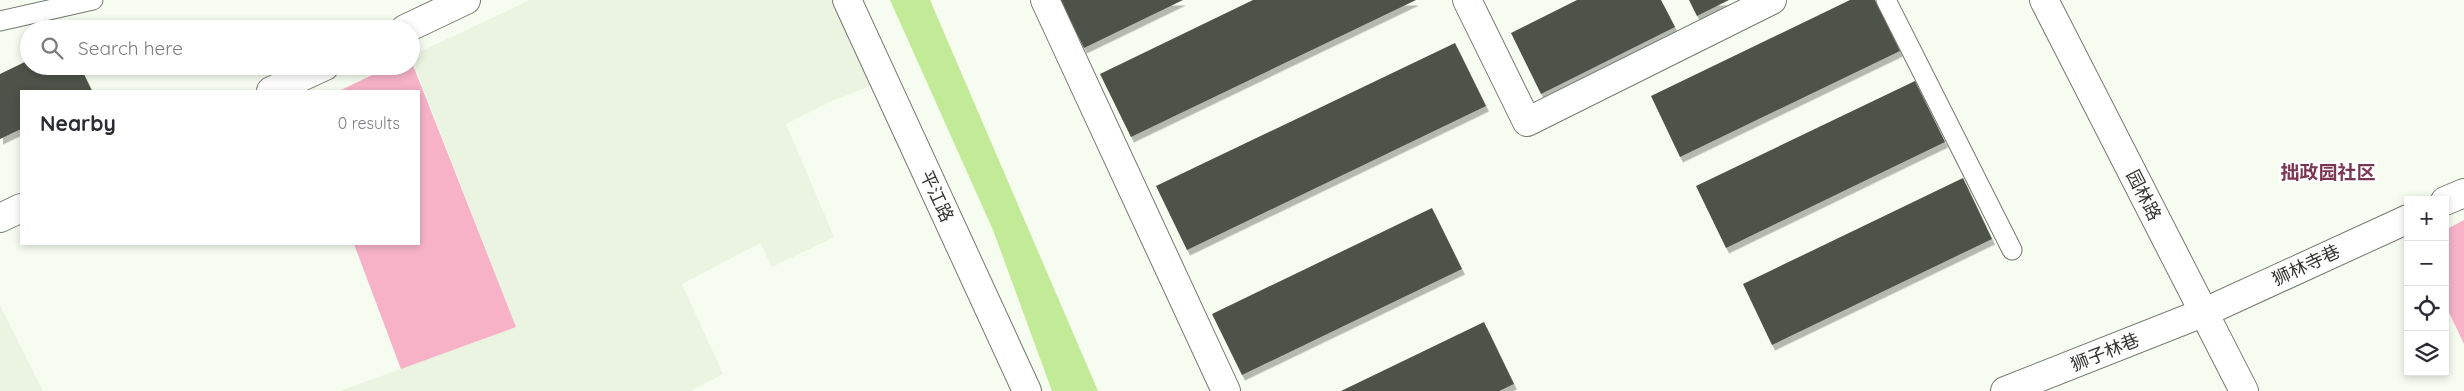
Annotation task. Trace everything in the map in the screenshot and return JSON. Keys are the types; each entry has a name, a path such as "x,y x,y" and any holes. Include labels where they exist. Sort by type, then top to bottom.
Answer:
{"street":[{"path":"420,22 466,0"},
{"name":"平江路","path":"847,0 1027,391"},
{"path":"1045,0 1226,391"},
{"path":"1467,0 1528,122 1772,0"},
{"name":"园林路","path":"2044,0 2244,391"},
{"path":"274,90 306,75"},
{"path":"2449,199 2464,193"},
{"path":"0,218 20,208"},
{"name":"狮林寺巷","path":"2205,312 2404,221"},
{"name":"狮子林巷","path":"2005,391 2205,312"}],"lane":[{"path":"0,21 93,0"},
{"path":"1886,0 2012,250"}],"shaded area":[{"path":"530,0 834,0 875,84 832,101 786,124 834,237 772,267 760,243 682,284 723,374 691,391 340,391 516,327 418,75 420,75 420,52"},
{"path":"890,0 930,0 1098,391 1052,391 993,230"},
{"path":"372,75 417,75 516,327 401,369 354,245 420,245 420,90 341,90"},
{"path":"2464,220 2464,344 2449,312 2449,228"},
{"path":"0,305 43,391 0,391"}],"building":[{"path":"1060,0 1183,0 1084,48"},
{"path":"1253,0 1416,0 1131,137 1100,74"},
{"path":"1577,0 1661,0 1675,27 1541,94 1511,33"},
{"path":"1689,0 1729,0 1697,16"},
{"path":"1850,0 1875,0 1900,51 1680,157 1651,96"},
{"path":"1455,43 1486,106 1187,250 1156,186"},
{"path":"20,64 20,75 84,75 92,90 20,90 20,129 0,139 0,74"},
{"path":"1915,81 1945,142 1726,248 1696,186"},
{"path":"1963,178 1992,239 1772,345 1743,284"},
{"path":"1432,208 1462,269 1242,375 1212,314"},
{"path":"1484,322 1514,384 1499,391 1341,391"}],"district":[{"name":"拙政园社区","path":"2328,172"}]}
